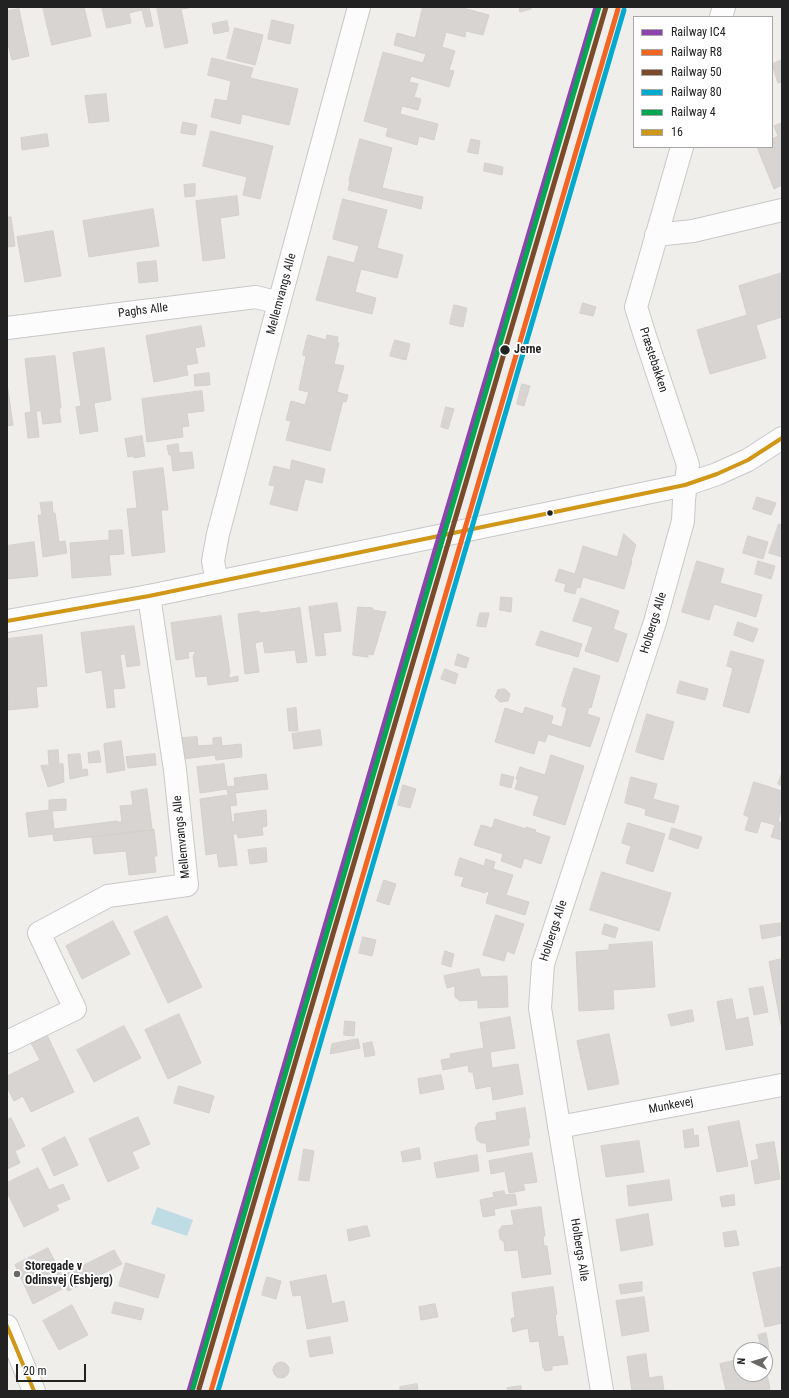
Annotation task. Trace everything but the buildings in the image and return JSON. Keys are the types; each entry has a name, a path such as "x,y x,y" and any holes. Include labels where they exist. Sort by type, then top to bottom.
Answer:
{"street":[{"name":"Mellemvangs Alle","path":"217,582 213,561 214,553 279,303 360,7"},
{"name":"Præstebakken","path":"682,148 636,307 688,465 685,485"},
{"path":"656,235 693,231 782,210"},
{"name":"Paghs Alle","path":"7,328 256,297 279,303"},
{"path":"7,621 149,596 685,485 717,474 748,460 782,438"},
{"name":"Holbergs Alle","path":"602,1391 540,1008 543,964 655,622 683,521 685,485"},
{"name":"Mellemvangs Alle","path":"7,1042 75,1009 39,934 108,896 187,885 175,770 149,596"},
{"name":"Munkevej","path":"559,1127 782,1085"},
{"path":"7,1326 34,1391"}],"water":[{"path":"157,1207 193,1220 187,1236 151,1224"}],"rail line":[{"name":"IC4","path":"189,1391 428,574 596,7"},
{"name":"4","path":"193,1388 599,7"},
{"name":"50","path":"199,1389 606,7"},
{"name":"R8","path":"211,1391 618,9"},
{"name":"80","path":"218,1391 624,10"}],"transit line":[{"name":"16","path":"7,621 149,596 685,485 717,474 748,460 782,438"},
{"name":"16","path":"7,1326 34,1391"}],"place":[{"name":"Jerne","path":"505,350"},
{"name":"Storegade v Odinsvej (Esbjerg)","path":"17,1274"}]}
